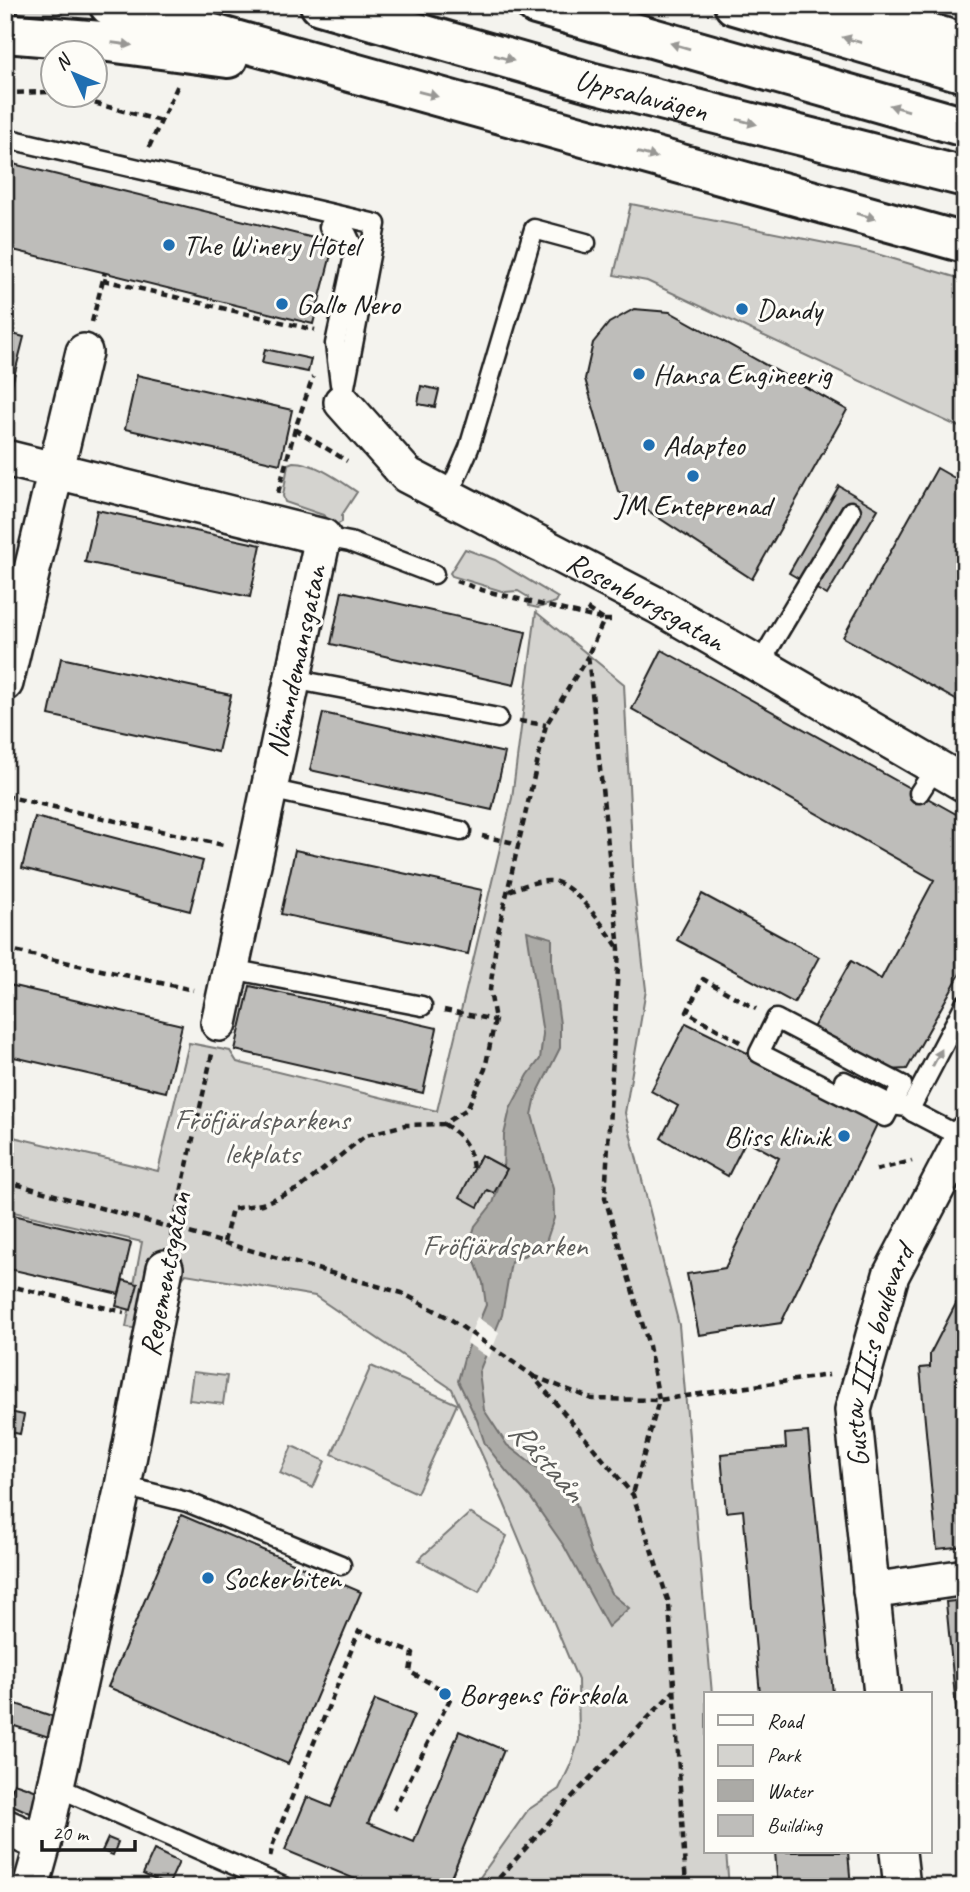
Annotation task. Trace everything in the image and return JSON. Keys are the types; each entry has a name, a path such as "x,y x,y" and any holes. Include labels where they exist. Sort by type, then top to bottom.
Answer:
{"highway":[{"path":"109,5 965,243"},
{"name":"Uppsalavägen","path":"320,5 590,82 965,177"},
{"name":"Uppsalavägen","path":"536,5 965,127"},
{"path":"734,5 965,73"},
{"path":"839,5 965,44"},
{"path":"5,33 101,41 362,76"}],"street":[{"path":"5,683 84,352"},
{"name":"Rosenborgsgatan","path":"342,402 407,475 658,606 759,665 940,782"},
{"name":"Nämndemansgatan","path":"5,458 323,537 225,996"},
{"name":"Gustav III:s boulevard","path":"882,1692 853,1410 891,1275 964,1137"},
{"name":"Regementsgatan","path":"32,1887 123,1486 165,1268"},
{"path":"871,1591 960,1578 965,1580"},
{"path":"5,1827 43,1844"},
{"path":"898,1854 902,1887"}],"lane":[{"path":"5,138 376,223 342,402"},
{"path":"329,228 347,234 355,251 335,344 342,402"},
{"path":"449,496 469,447 534,229 586,243"},
{"path":"759,665 851,511"},
{"path":"323,537 349,542 434,574"},
{"path":"292,679 498,718"},
{"path":"269,789 461,831"},
{"path":"225,996 422,1006"},
{"path":"912,1112 911,1107 965,1004"},
{"path":"776,1019 902,1084 885,1116 759,1052 776,1019"},
{"name":"Gustav III:s boulevard","path":"844,1081 891,1105 908,1107 912,1112 964,1137"},
{"path":"123,1486 187,1503 341,1565"},
{"path":"55,1786 284,1887"}],"path":[{"path":"108,107 161,121 181,78"},
{"path":"5,93 38,92"},
{"path":"84,352 105,272"},
{"path":"103,279 322,332"},
{"path":"270,524 295,429 315,373"},
{"path":"482,590 604,620 646,623 658,606"},
{"path":"224,1242 232,1209 262,1204 300,1188 366,1135 405,1125 444,1124 467,1109 485,1069 495,1020 490,990 497,936 546,725 588,655 604,620"},
{"path":"588,655 619,949 605,1198 649,1346 659,1400 633,1495"},
{"path":"5,796 255,851"},
{"path":"461,831 519,845"},
{"path":"508,891 531,883 554,881 580,898 619,949"},
{"path":"5,949 225,996"},
{"path":"759,1052 687,1012 703,979 776,1019"},
{"name":"Regementsgatan","path":"165,1268 225,996"},
{"path":"422,1006 495,1020"},
{"path":"444,1124 462,1138 471,1152 473,1171"},
{"path":"876,1170 912,1161"},
{"path":"5,1181 402,1293 449,1318 532,1375 633,1495 669,1604 686,1887"},
{"path":"5,1285 156,1319"},
{"path":"532,1375 592,1399 659,1400 864,1371"},
{"path":"265,1878 273,1844 359,1631 414,1653 410,1672 452,1695 394,1810"},
{"path":"491,1887 568,1801 674,1690"}],"green space":[{"path":"5,5 43,5 62,14 5,15"},
{"path":"631,204 870,252 965,280 965,430 647,281 614,275"},
{"path":"293,462 318,468 357,492 342,515 342,522 336,525 323,515 285,502 283,496 288,464"},
{"path":"465,549 495,560 558,598 556,602 538,608 529,606 528,597 518,591 505,592 452,576 450,573"},
{"name":"Fröfjärdsparken","path":"536,612 624,684 634,887 646,990 625,1113 679,1325 712,1692 704,1692 704,1854 726,1854 729,1887 473,1887 528,1810 559,1789 579,1740 578,1680 504,1503 452,1389 315,1296 186,1274 139,1329 126,1327 142,1242 5,1210 5,1135 158,1171 189,1043 230,1051 237,1062 437,1111 512,798"},
{"path":"371,1366 457,1404 417,1493 332,1454"},
{"path":"193,1372 227,1376 223,1404 189,1400"},
{"path":"292,1446 325,1461 313,1488 280,1473"},
{"path":"470,1513 507,1536 479,1592 418,1560"}],"water":[{"path":"527,931 552,938 560,1048 536,1096 532,1115 553,1189 554,1218 545,1245 511,1262 502,1315 479,1372 484,1410 507,1445 554,1481 576,1503 591,1553 611,1593 629,1608 608,1627 564,1546 530,1497 485,1444 477,1420 458,1381 464,1358 486,1305 483,1283 469,1246 475,1226 493,1203 503,1175 504,1135 510,1109 540,1059 543,1034"}],"pier":[{"path":"477,1317 499,1332 489,1358 467,1343"}],"building":[{"name":"The Winery Hotel","path":"5,162 334,243 313,324 5,248"},
{"path":"634,309 670,312 847,410 752,579 618,491 585,379 593,343 609,323"},
{"path":"5,332 24,337 10,392 5,391"},
{"path":"265,349 311,359 308,372 262,363"},
{"path":"137,375 292,410 280,464 125,429"},
{"path":"421,386 439,390 435,407 418,404"},
{"path":"937,468 965,484 965,705 843,637"},
{"path":"839,486 878,509 827,595 789,573"},
{"path":"97,510 261,545 250,597 85,562"},
{"path":"342,591 526,632 514,685 331,644"},
{"path":"662,650 965,819 965,965 907,1069 888,1070 810,1033 851,961 881,979 934,880 632,709"},
{"path":"61,658 231,695 218,752 49,715"},
{"path":"323,713 505,753 492,810 310,770"},
{"path":"35,817 203,861 190,911 22,868"},
{"path":"295,850 482,890 468,954 281,914"},
{"path":"702,894 819,957 794,1003 677,940"},
{"path":"5,984 182,1025 166,1092 5,1055"},
{"path":"250,986 437,1028 423,1093 235,1050"},
{"path":"686,1023 880,1118 781,1323 699,1335 687,1274 725,1268 779,1158 746,1140 728,1176 661,1138 678,1106 651,1091"},
{"path":"481,1155 507,1169 494,1193 487,1190 478,1207 460,1197"},
{"path":"5,1213 131,1243 119,1294 5,1268"},
{"path":"123,1280 138,1284 131,1310 116,1306"},
{"path":"965,1286 965,1546 937,1549 920,1368 930,1367 930,1354"},
{"path":"5,1411 24,1415 20,1434 5,1431"},
{"path":"808,1432 833,1692 760,1692 743,1510 726,1512 721,1454 786,1448 785,1434"},
{"path":"181,1515 361,1592 288,1764 108,1687"},
{"path":"965,1600 965,1803 946,1602"},
{"path":"375,1700 414,1715 368,1823 414,1842 459,1731 504,1750 447,1887 374,1887 285,1850 307,1797 331,1807"},
{"path":"10,1702 58,1718 52,1738 5,1723"},
{"path":"14,1783 43,1793 39,1817 8,1803"},
{"path":"108,1838 118,1842 113,1855 102,1851"},
{"path":"154,1850 179,1862 168,1886 143,1874"},
{"path":"775,1854 848,1854 851,1887 778,1887"}],"place":[{"name":"The Winery Hotel","path":"169,245"},
{"name":"Gallo Nero","path":"282,304"},
{"name":"Dandy","path":"742,309"},
{"name":"Hansa Engineerig","path":"639,374"},
{"name":"Adapteo","path":"649,445"},
{"name":"JM Enteprenad","path":"693,476"},
{"name":"Bliss klinik","path":"844,1136"},
{"name":"Sockerbiten","path":"208,1578"},
{"name":"Borgens förskola","path":"445,1694"}],"park label":[{"name":"Fröfjärdsparkens lekplats","path":"262,1136"}],"water label":[{"name":"Råstaån","path":"547,1461"}]}
